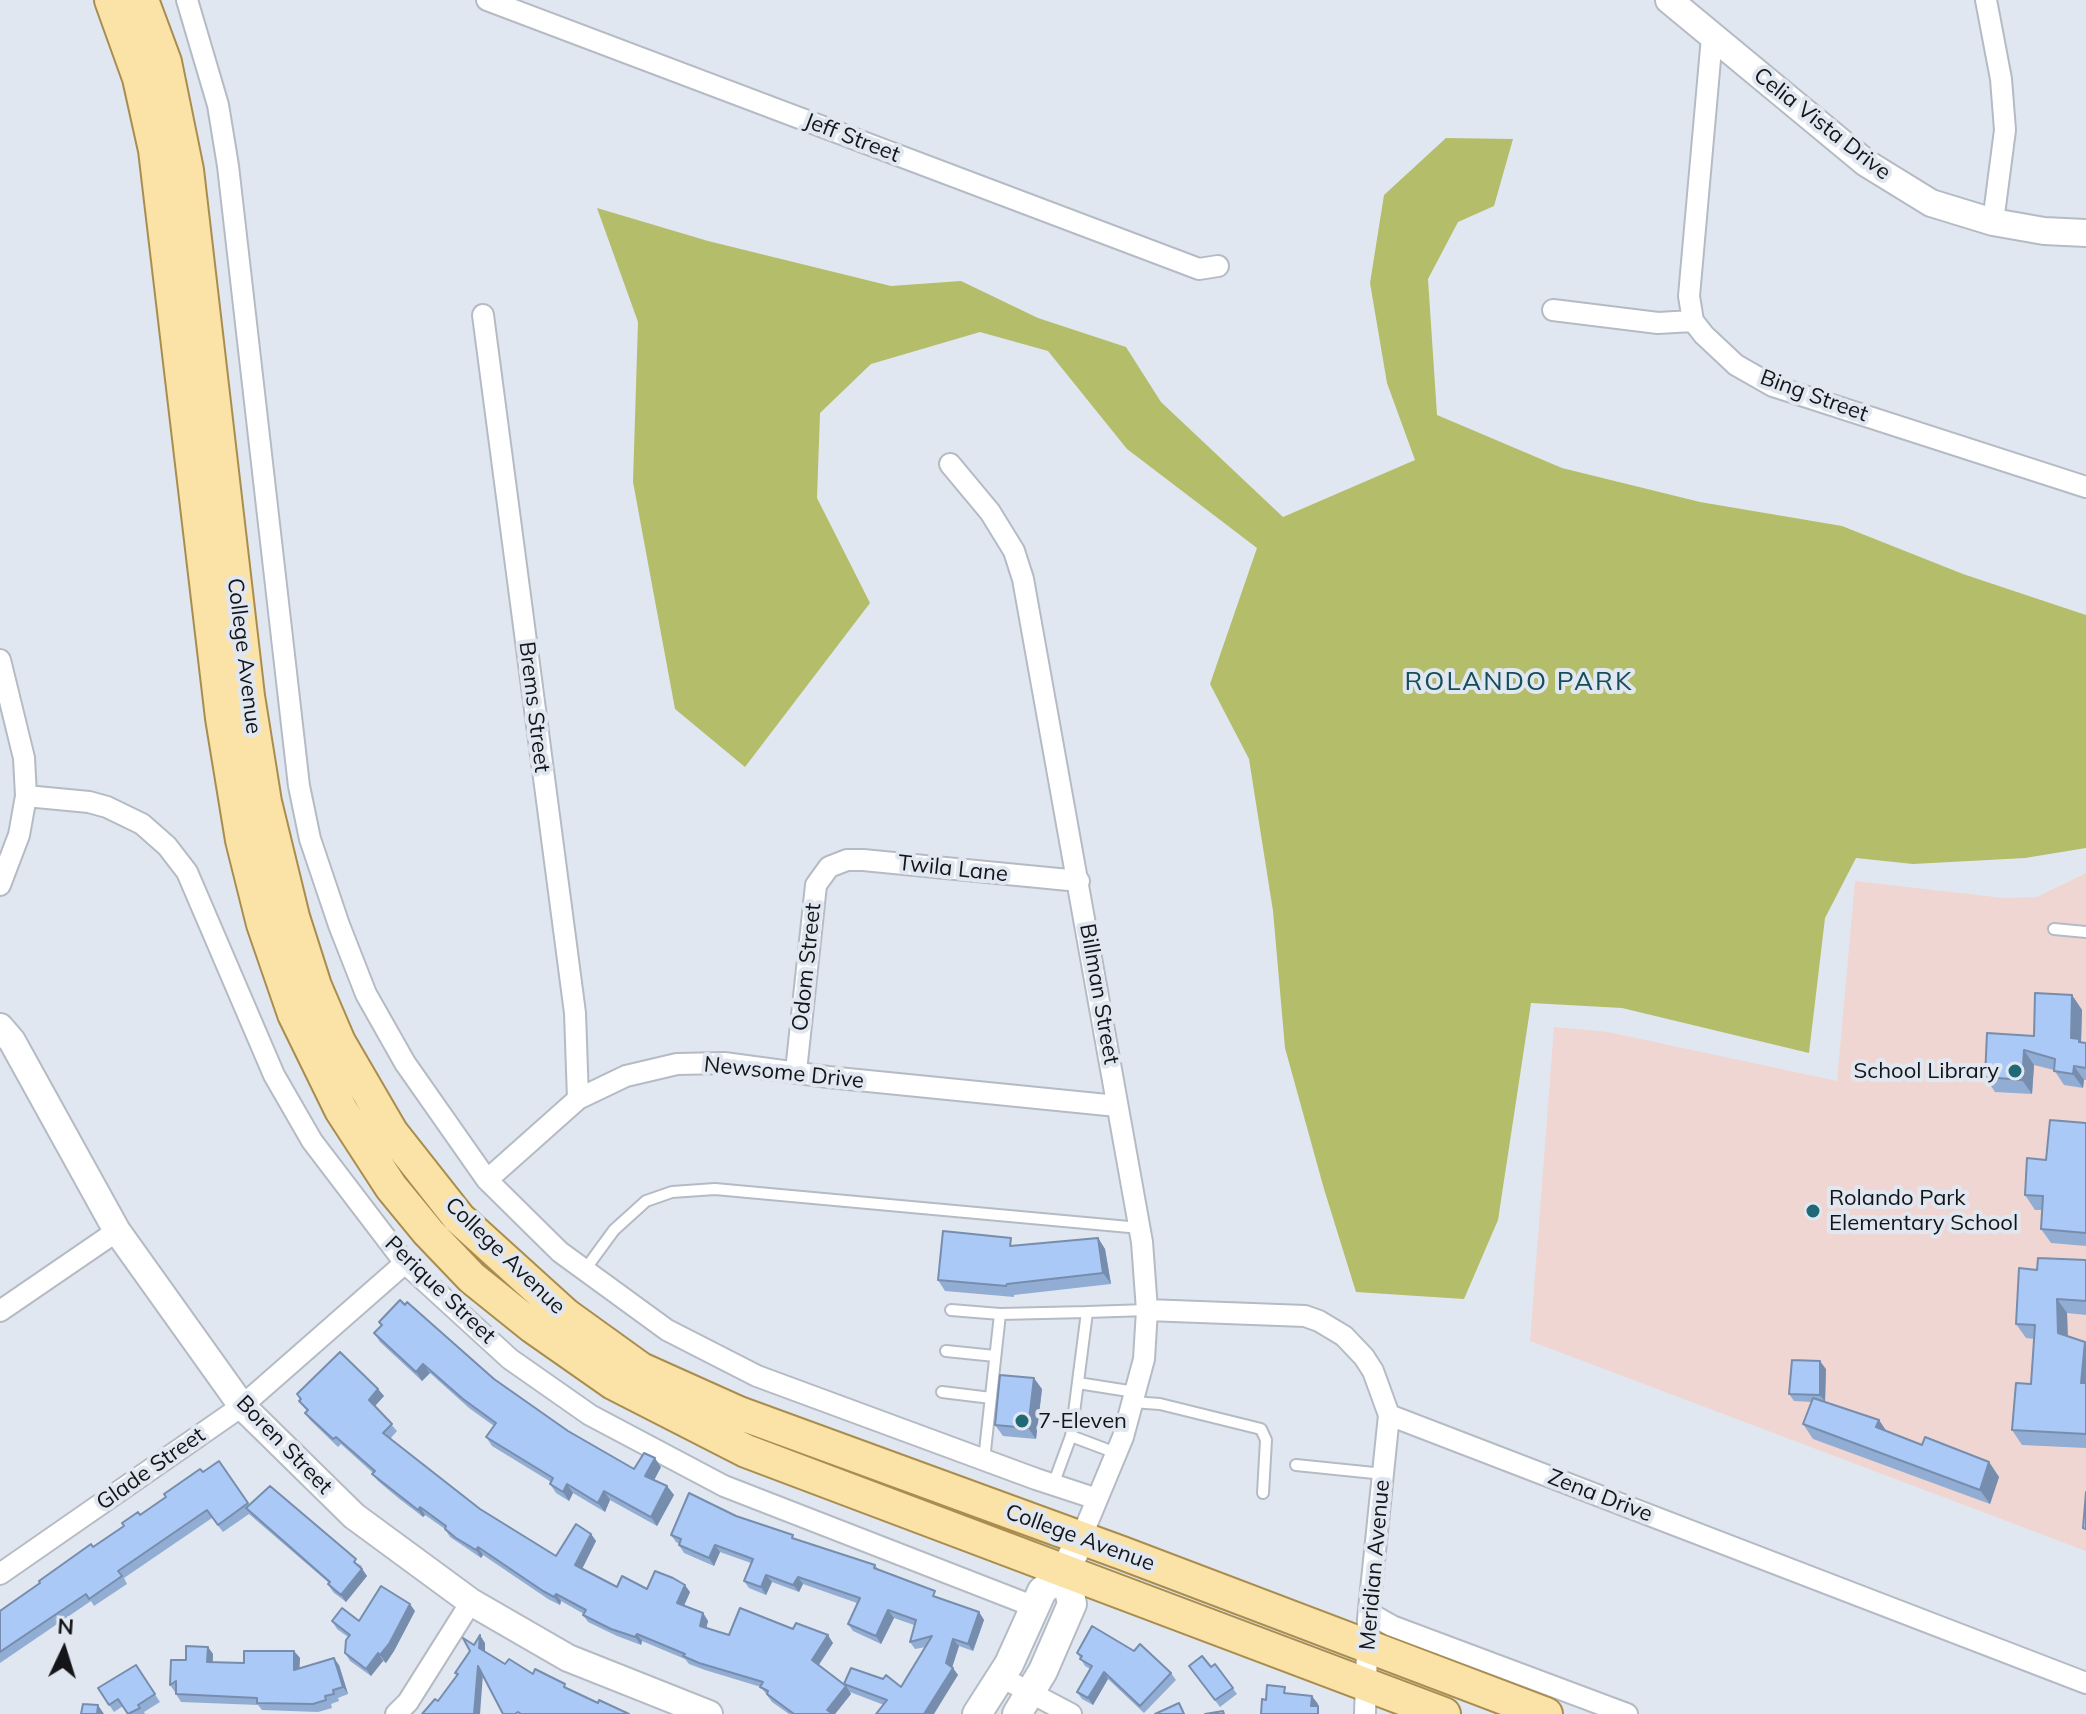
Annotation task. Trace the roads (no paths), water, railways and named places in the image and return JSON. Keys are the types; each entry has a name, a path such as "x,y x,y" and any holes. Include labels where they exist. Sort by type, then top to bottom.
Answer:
{"main road":[{"name":"College Avenue","path":"111,0 139,78 155,150 222,718 242,840 263,924 294,1014 341,1110 391,1187 472,1278 533,1327 613,1383 746,1451 1065,1571 1365,1700 1444,1714"},
{"name":"College Avenue","path":"142,0 165,62 187,170 248,696 265,802 293,917 315,986 339,1042 392,1133 459,1218 566,1315 641,1369 739,1413 1546,1714"},
{"path":"977,1714 1001,1677 1042,1591 1065,1571 1081,1538"},
{"path":"1024,1703 1049,1658 1072,1604 1065,1571"}],"street":[{"path":"187,0 218,105 228,166 299,786 310,839 366,994 405,1063 487,1180 584,1271 667,1330 757,1376 1097,1499"},
{"name":"Jeff Street","path":"487,0 1187,265 1199,269 1218,266"},
{"name":"Celia Vista Drive","path":"1669,0 1866,163 1931,203 1993,222 2044,231 2086,233"},
{"path":"1986,0 2001,79 2005,130 1993,222"},
{"path":"1553,310 1658,323 1693,321 1689,296 1712,37"},
{"name":"Brems Street","path":"483,315 575,1013 578,1099"},
{"name":"Bing Street","path":"1693,321 1736,365 1773,386 2086,487"},
{"name":"Billman Street","path":"950,464 990,512 1014,551 1023,579 1140,1228 1147,1310 1144,1359 1116,1453 1081,1538"},
{"path":"0,660 24,758 26,796 19,835 0,885"},
{"name":"Perique Street","path":"26,796 89,802 107,807 142,824 173,852 187,872 274,1075 312,1141 405,1263 510,1359 590,1415 724,1486 1035,1607"},
{"name":"Twila Lane","path":"829,867 847,860 863,860 1079,881"},
{"name":"Odom Street","path":"796,1071 816,885 829,867"},
{"name":"Boren Street","path":"4,1039 117,1231 242,1406 354,1516 471,1602 568,1658 709,1714"},
{"name":"Newsome Drive","path":"487,1180 578,1099 626,1076 677,1064 724,1063 828,1077 1117,1106"},
{"path":"0,1311 117,1231"},
{"name":"Glade Street","path":"0,1574 242,1406 405,1263"},
{"path":"1147,1310 1305,1316 1319,1321 1344,1336 1364,1357 1373,1371 1389,1415"},
{"name":"Meridian Avenue","path":"1365,1700 1369,1613 1389,1415"},
{"name":"Zena Drive","path":"1389,1415 2086,1683"},
{"path":"396,1714 408,1702 471,1602"},
{"path":"1369,1613 1392,1626 1627,1714"},
{"path":"1001,1677 1024,1703 1071,1714"}],"lane":[{"path":"2054,929 2086,932"},
{"path":"584,1271 614,1230 646,1201 672,1192 715,1189 1140,1228"},
{"path":"951,1310 1000,1314 1147,1310"},
{"path":"1053,1485 1071,1436 1087,1312"},
{"path":"984,1460 1000,1314"},
{"path":"946,1351 995,1356"},
{"path":"1078,1383 1261,1429 1266,1440 1263,1493"},
{"path":"942,1392 991,1398"},
{"path":"1071,1436 1116,1453"},
{"path":"1296,1465 1384,1474"}],"place":[{"name":"School Library","path":"2015,1071"},
{"name":"Rolando Park Elementary School","path":"1813,1211"},
{"name":"7-Eleven","path":"1022,1421"}],"district":[{"name":"ROLANDO PARK","path":"1519,682"}]}
